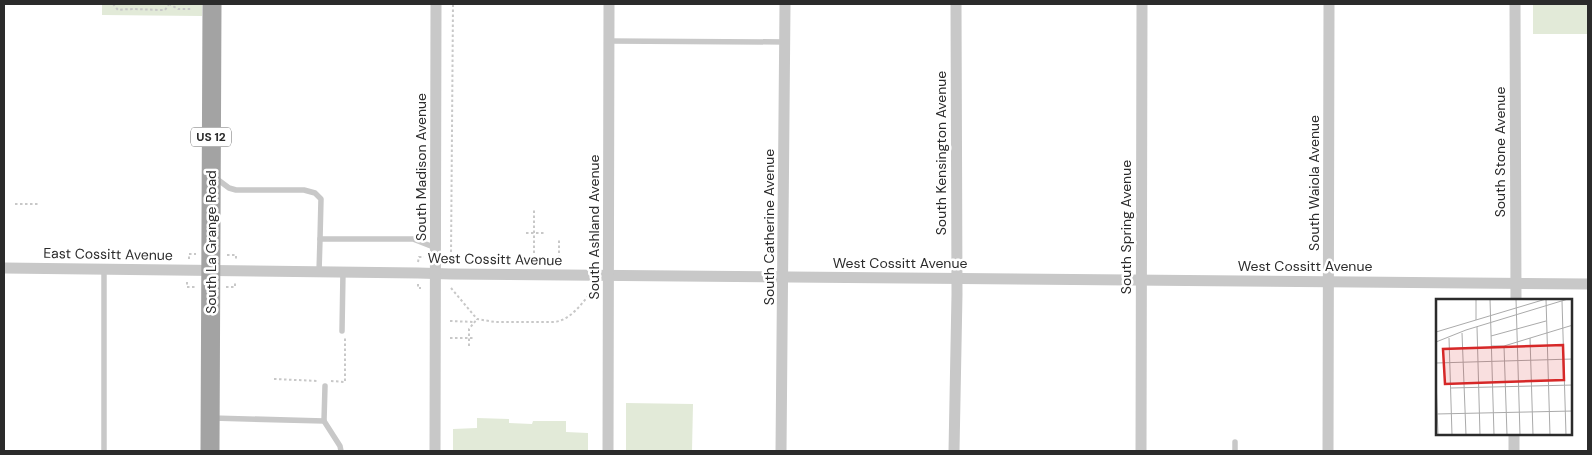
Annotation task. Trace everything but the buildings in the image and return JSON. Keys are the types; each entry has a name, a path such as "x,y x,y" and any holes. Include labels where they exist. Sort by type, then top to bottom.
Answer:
{"main road":[{"name":"South La Grange Road","path":"210,451 212,4"}],"street":[{"name":"South Madison Avenue","path":"435,451 436,4"},
{"name":"South Ashland Avenue","path":"608,451 610,4"},
{"name":"South Catherine Avenue","path":"781,451 786,4"},
{"name":"South Kensington Avenue","path":"954,451 956,4"},
{"name":"South Spring Avenue","path":"1141,451 1142,4"},
{"name":"South Waiola Avenue","path":"1328,451 1329,4"},
{"name":"South Stone Avenue","path":"1515,4 1516,299"},
{"name":"East Cossitt Avenue","path":"4,268 211,271"},
{"name":"West Cossitt Avenue","path":"211,271 1588,284"},
{"path":"1514,435 1514,451"}],"lane":[{"path":"609,41 785,42"},
{"path":"211,172 221,184 236,190 304,190 315,192 321,199 319,272"},
{"path":"320,238 413,239 436,248"},
{"path":"104,269 104,451"},
{"path":"342,331 343,272"},
{"path":"325,386 324,421 340,446 341,451"},
{"path":"210,418 324,421"},
{"path":"1234,442 1234,451"}],"path":[{"path":"114,4 118,10 136,8 165,10 169,4 178,9 191,9"},
{"path":"451,264 453,4"},
{"path":"15,204 38,204"},
{"path":"534,210 534,258"},
{"path":"526,233 546,233"},
{"path":"559,239 559,258"},
{"path":"189,260 189,254 196,254"},
{"path":"224,255 236,255"},
{"path":"419,257 426,257"},
{"path":"444,257 451,257"},
{"path":"224,287 235,287 235,281"},
{"path":"187,282 187,287 196,287"},
{"path":"418,284 418,288 421,288"},
{"path":"451,288 477,319 495,322 561,321 576,310 593,290"},
{"path":"469,346 469,329 477,319"},
{"path":"450,321 475,322"},
{"path":"274,379 345,382 346,339 342,331"},
{"path":"450,338 474,338"}],"green space":[{"path":"102,4 202,4 202,16 102,15"},
{"path":"1533,4 1588,4 1588,34 1533,34"},
{"path":"626,403 693,404 692,451 626,451"},
{"path":"477,418 509,419 509,423 532,424 533,421 566,421 566,432 588,433 588,451 453,451 453,429 477,428"}]}
